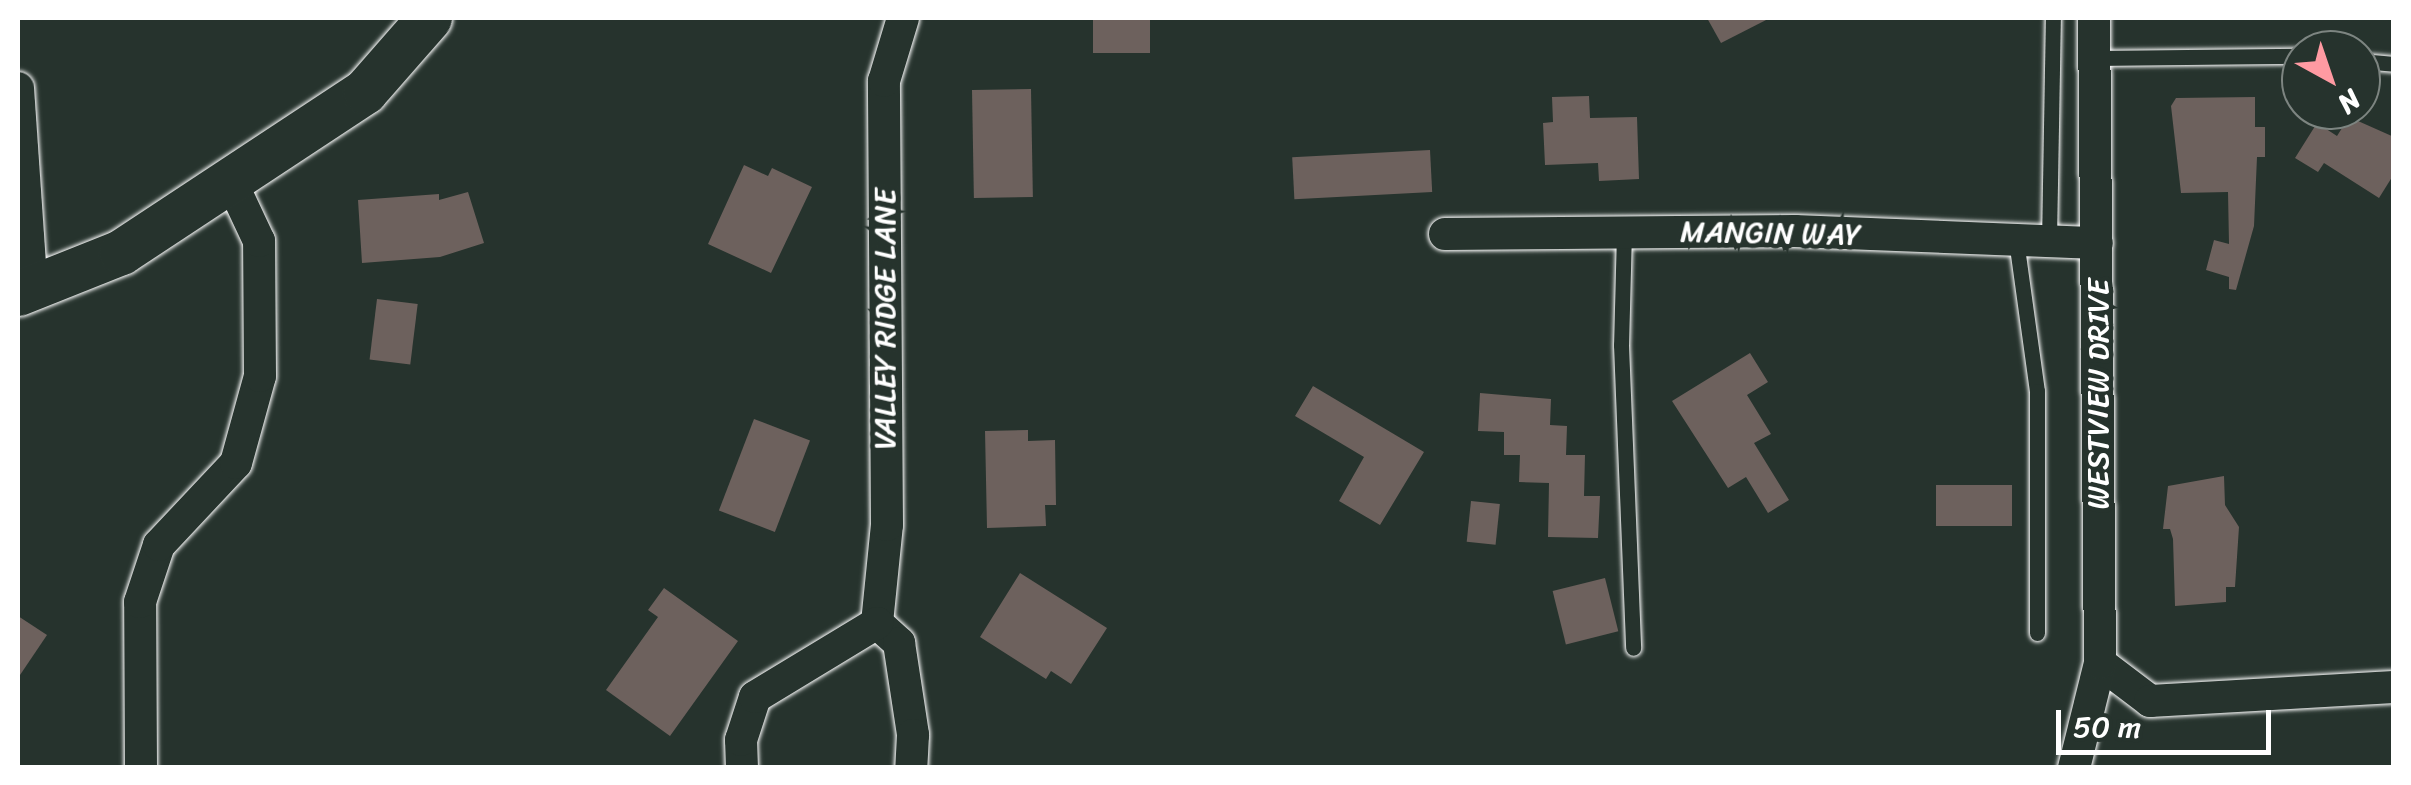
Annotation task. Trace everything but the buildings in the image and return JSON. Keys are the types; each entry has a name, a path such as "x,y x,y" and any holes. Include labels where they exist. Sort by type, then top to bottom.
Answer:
{"street":[{"path":"18,88 25,292 120,252 365,91 429,18"},
{"name":"VALLEY RIDGE LANE","path":"877,623 887,525 884,81 903,18"},
{"name":"WESTVIEW DRIVE","path":"2074,768 2100,663 2094,18"},
{"path":"141,768 140,602 160,545 236,464 260,376 259,241 230,179"},
{"name":"MANGIN WAY","path":"1444,234 1624,232 2097,243"},
{"path":"742,768 741,740 756,697 877,623 899,643 913,735 911,768"},
{"path":"2100,663 2150,701 2394,688"}],"lane":[{"path":"2049,241 2052,18"},
{"path":"2094,58 2281,56"},
{"path":"1624,232 1621,345 1633,648"},
{"path":"2016,240 2036,391 2037,633"}]}
